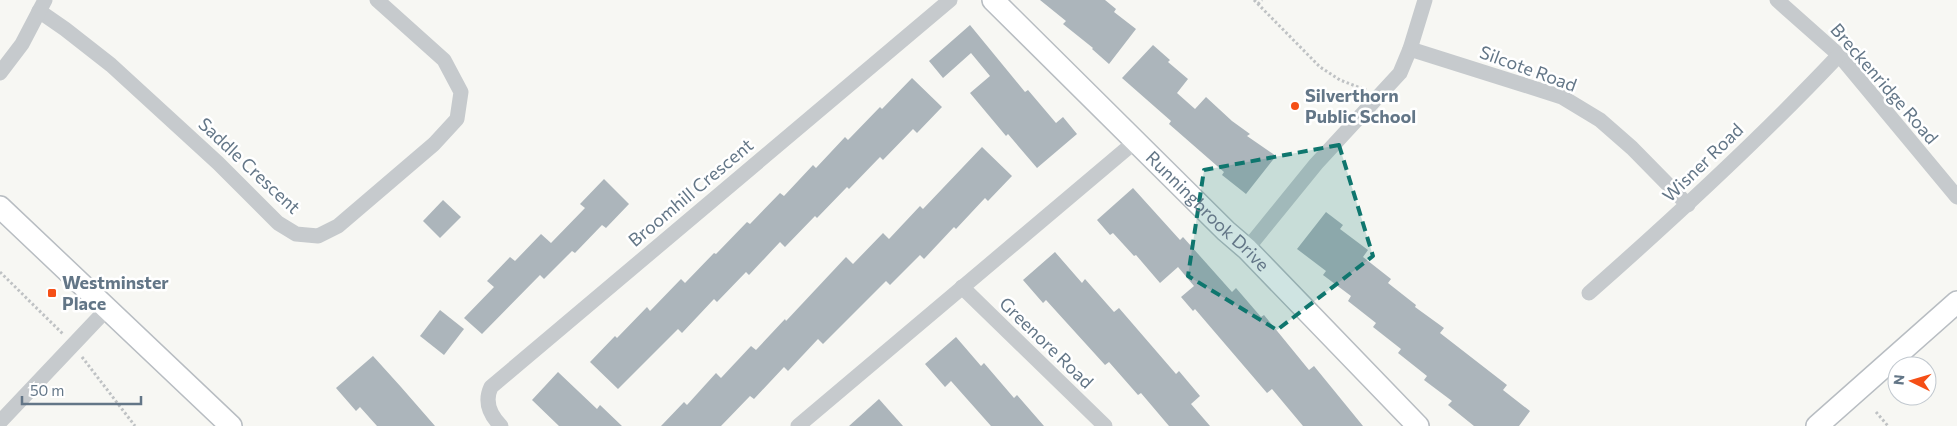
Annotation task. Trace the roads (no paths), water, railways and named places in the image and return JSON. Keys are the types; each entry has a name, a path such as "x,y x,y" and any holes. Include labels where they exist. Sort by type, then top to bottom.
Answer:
{"street":[{"name":"Saddle Crescent","path":"42,6 72,35 152,102 278,222 296,234 318,236 338,226 434,144 457,119 461,92 444,60 377,0"},
{"name":"Broomhill Crescent","path":"501,426 493,418 486,397 491,387 950,0"},
{"name":"Runningbrook Drive","path":"993,0 1137,140 1226,231 1247,249 1418,426"},
{"path":"1247,249 1316,164 1400,73 1410,49 1425,0"},
{"name":"Breckenridge Road","path":"1777,0 1838,55 1957,197"},
{"path":"0,73 22,44 42,6"},
{"name":"Silcote Road","path":"1410,49 1562,97 1600,120 1625,142 1688,205"},
{"name":"Wisner Road","path":"1589,293 1688,205 1807,89 1838,55"},
{"path":"798,426 1137,140"},
{"path":"0,207 231,426"},
{"name":"Greenore Road","path":"962,287 1105,426"},
{"path":"1818,426 1957,302"},
{"path":"0,422 107,309"}],"place":[{"name":"Silverthorn Public School","path":"1295,106"},
{"name":"Westminster Place","path":"52,293"}]}
